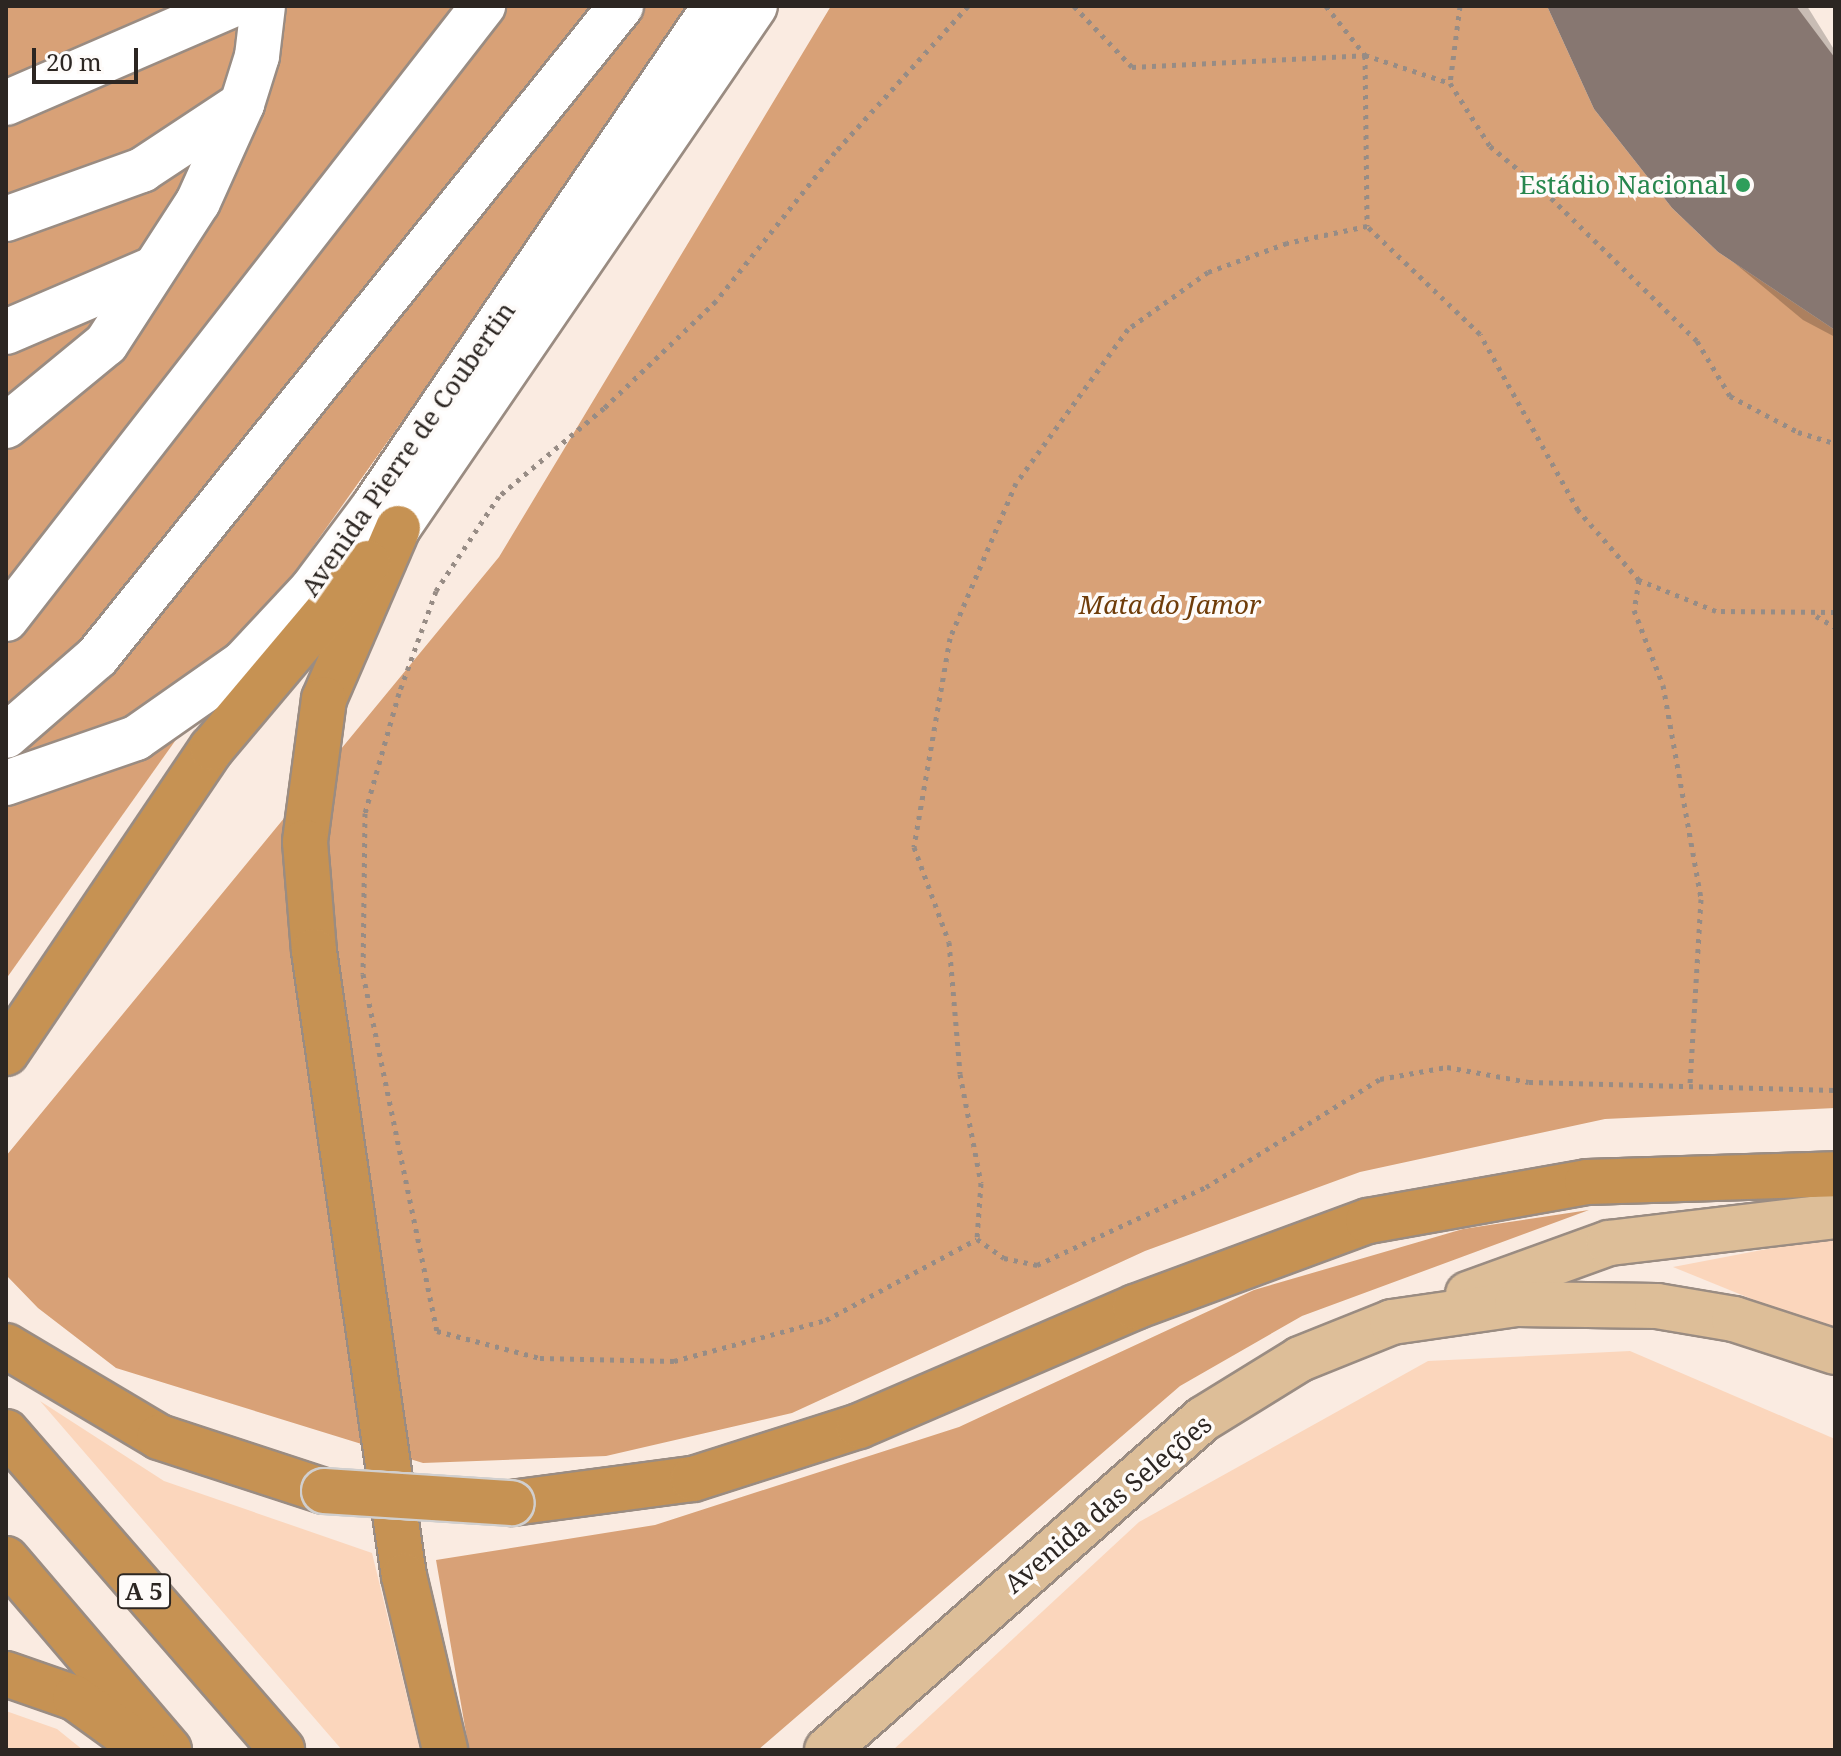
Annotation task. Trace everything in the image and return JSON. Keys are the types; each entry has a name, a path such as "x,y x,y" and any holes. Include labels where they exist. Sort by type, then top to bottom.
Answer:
{"highway":[{"path":"6,1053 212,748 398,528"},
{"path":"398,528 324,699 305,842 314,951 404,1576 445,1750"},
{"path":"6,1346 159,1437 324,1491 512,1503 693,1479 844,1431 1135,1307 1368,1221 1587,1182 1835,1174"},
{"name":"A 5","path":"6,1432 282,1750"},
{"path":"6,1559 169,1750"},
{"path":"6,1674 75,1698 147,1750"}],"main road":[{"path":"1392,1322 1609,1243 1835,1216"},
{"name":"Avenida das Seleções","path":"827,1750 1203,1419 1300,1359 1392,1322 1517,1304 1657,1306 1734,1319 1824,1351"}],"street":[{"path":"6,103 230,6"},
{"path":"6,426 106,344 151,270 198,202 242,104 257,56 263,6"},
{"path":"6,619 483,6"},
{"path":"6,736 97,657 621,6"},
{"name":"Avenida Pierre de Coubertin","path":"6,783 136,738 243,663 312,589 715,6"},
{"name":"Avenida Pierre de Coubertin","path":"398,528 755,6"},
{"path":"6,219 142,170 242,104"},
{"path":"6,332 151,270"}],"path":[{"path":"968,6 835,152 716,301 604,408 499,496 436,591 399,693 365,813 363,974 437,1331 540,1358 674,1361 826,1320 977,1239"},
{"path":"1074,6 1132,67 1365,55 1450,83 1490,146 1544,191 1697,341 1730,396 1798,432 1835,443"},
{"path":"1326,6 1365,55 1367,226 1480,334 1578,510 1639,580 1716,611 1816,616 1835,612"},
{"path":"1450,83 1460,6"},
{"path":"977,1239 981,1183 960,1074 949,942 914,847 950,638 1016,483 1128,329 1208,272 1287,243 1367,226"},
{"path":"1639,580 1634,610 1663,685 1701,899 1690,1086"},
{"path":"1816,616 1835,627"},
{"path":"977,1239 1004,1258 1037,1265 1206,1187 1380,1079 1447,1067 1529,1082 1835,1090"}],"shaded area":[{"path":"1835,1236 1835,1333 1673,1267"},
{"path":"1630,1351 1835,1439 1835,1750 893,1750 1139,1522 1428,1361"},
{"path":"40,1401 164,1481 372,1553 420,1750 342,1750"},
{"path":"6,1711 57,1729 83,1750 6,1750"}],"green space":[{"path":"6,6 697,6 6,979"},
{"name":"Mata do Jamor","path":"831,6 1547,6 1594,109 1672,208 1718,252 1835,330 1835,1108 1605,1119 1360,1172 1145,1251 792,1413 606,1456 423,1463 116,1368 38,1308 6,1275 6,1156 499,557"},
{"path":"1589,1210 1302,1316 1180,1386 758,1750 469,1750 436,1560 655,1525 959,1427 1254,1290 1463,1229"}],"building":[{"name":"Estádio Nacional","path":"1547,6 1796,6 1835,58 1835,330 1718,252 1672,208 1594,109"}],"place":[{"name":"Estádio Nacional","path":"1743,185"}]}
